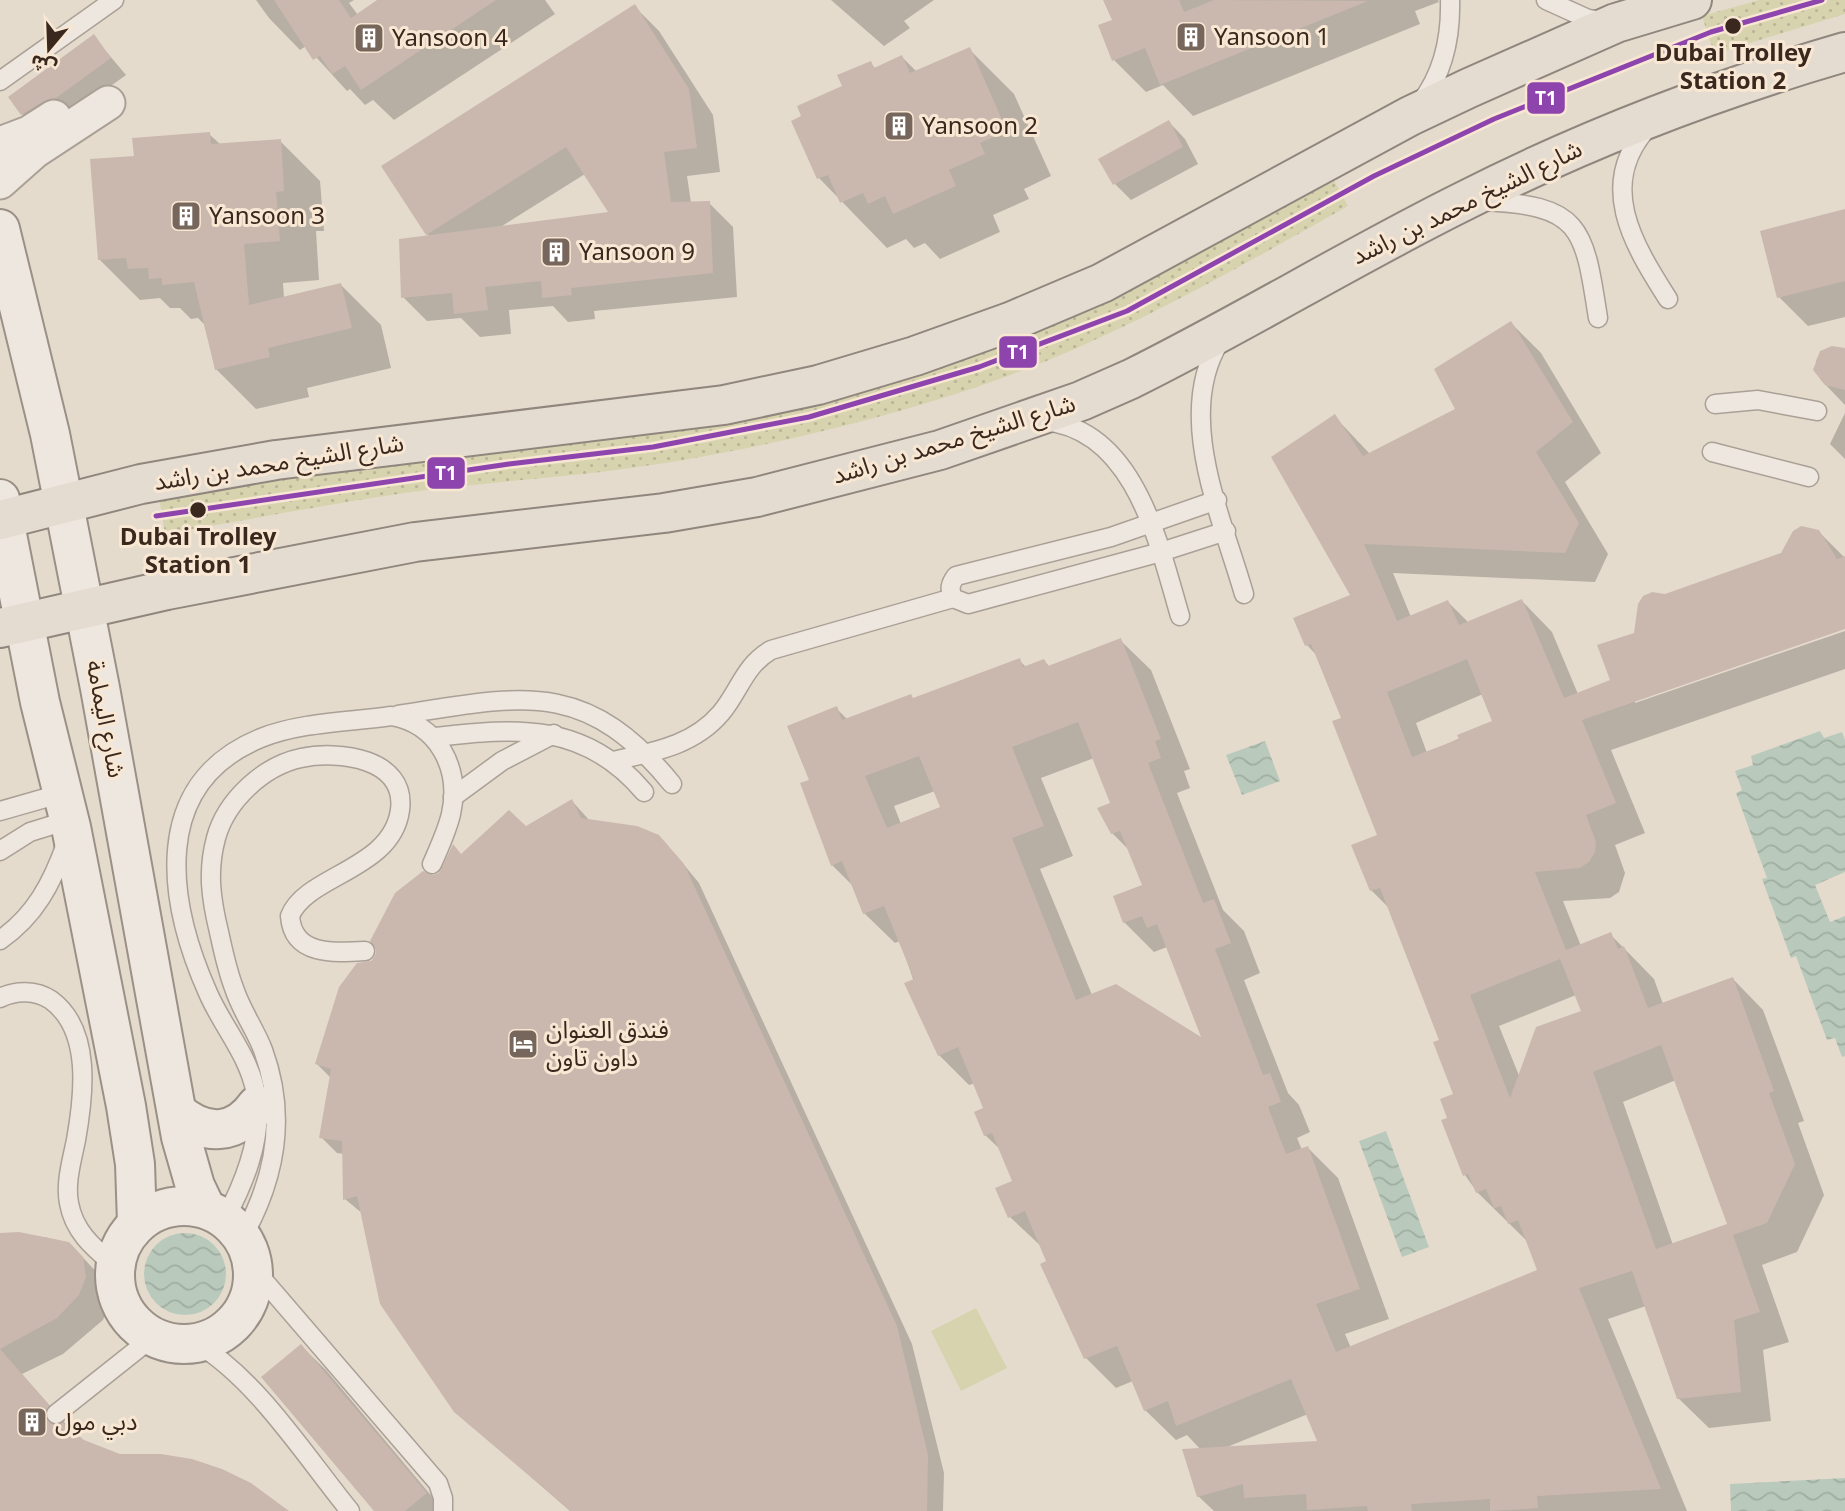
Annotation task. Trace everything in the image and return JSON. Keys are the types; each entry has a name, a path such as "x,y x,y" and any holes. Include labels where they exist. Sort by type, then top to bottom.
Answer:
{"main road":[{"name":"شارع الشيخ محمد بن راشد","path":"1,513 276,460 624,419 724,405 818,385 962,339 1102,283 1410,116 1616,23 1692,0"},
{"name":"شارع الشيخ محمد بن راشد","path":"12,625 84,607 415,542 664,513 757,497 927,454 1029,420 1131,379 1464,201 1562,154 1705,96 1845,52"}],"street":[{"path":"0,144 29,133 102,96 0,182"},
{"name":"شارع اليمامة","path":"0,229 50,434 187,1163 232,1233"},
{"path":"1,513 12,625 68,813 131,1135 137,1223"},
{"path":"177,1112 190,1123 204,1129 220,1130 235,1126 248,1117 257,1105"},
{"path":"182,1206 232,1233 251,1293 239,1316 220,1334 196,1343 174,1343 153,1337 135,1325 122,1308 115,1288 115,1266 122,1242 137,1223 158,1210 182,1206"}],"lane":[{"path":"0,81 114,0"},
{"path":"1410,116 1427,94 1439,71 1447,45 1450,0"},
{"path":"1546,0 1588,19 1616,23"},
{"path":"1660,114 1643,133 1630,156 1623,181 1623,207 1628,232 1668,299"},
{"path":"1464,201 1525,203 1548,209 1568,222 1582,241 1586,253 1598,318"},
{"path":"1228,327 1205,374 1200,400 1202,440 1244,594"},
{"path":"1715,404 1751,399 1817,411"},
{"path":"1029,420 1053,422 1077,429 1098,441 1115,458 1129,478 1150,524 1180,616"},
{"path":"1712,452 1808,477"},
{"path":"953,598 951,582 956,576 1072,549 1217,500"},
{"path":"613,761 668,749 704,728 721,713 747,668 771,650 953,598 968,604 1161,552 1226,531"},
{"path":"232,1233 252,1152 257,1105 245,1059 199,971 177,894 174,866 177,839 185,813 198,789 215,768 237,751 261,738 288,730 496,699 538,699 578,708 598,716 647,753 672,784"},
{"path":"391,716 408,719 436,737 446,755 453,797 448,824 432,864"},
{"path":"436,737 515,731 555,734 586,745 613,761 644,792"},
{"path":"453,797 502,761 555,734"},
{"path":"232,1233 267,1188 274,1151 276,1104 262,1048 234,988 212,902 209,878 214,844 228,812 242,794 279,767 300,758 336,755 369,761 385,770 397,784 401,802 399,820 389,835 363,862 302,897 290,916 296,938 305,945 328,952 365,951"},
{"path":"0,811 68,813"},
{"path":"0,851 68,813"},
{"path":"0,940 22,923 38,905 50,884 68,813"},
{"path":"0,998 27,992 46,997 62,1008 73,1024 83,1089 68,1179 68,1201 75,1223 87,1242 115,1266"},
{"path":"232,1233 439,1483 443,1511"},
{"path":"56,1414 153,1337"},
{"path":"196,1343 230,1366 245,1381 350,1511"}],"shaded area":[{"path":"1759,0 1845,0 1845,14 1714,54 1702,16"},
{"path":"1332,177 1348,206 1303,232 1165,306 1071,351 931,402 793,438 653,465 411,492 165,534 159,497 368,465 534,448 678,429 1078,312 1189,259"},
{"path":"976,1308 1007,1368 961,1391 931,1331"}],"water":[{"path":"1820,731 1824,738 1842,732 1845,740 1845,872 1815,885 1830,922 1845,916 1845,1056 1842,1057 1835,1038 1827,1040 1796,956 1791,958 1762,879 1767,878 1736,793 1742,790 1735,771 1753,765 1751,756"},
{"path":"1265,741 1280,781 1242,795 1226,755"},
{"path":"1386,1131 1429,1247 1402,1257 1359,1141"},
{"path":"185,1233 201,1236 214,1245 223,1258 226,1274 223,1290 214,1303 201,1312 185,1315 169,1312 156,1303 147,1290 144,1274 147,1258 156,1245 169,1236"},
{"path":"1845,1478 1845,1511 1731,1511 1730,1484"}],"building":[{"name":"Yansoon 4","path":"274,0 339,0 351,18 377,0 496,0 361,90 345,66 332,74 320,56 313,60"},
{"name":"Yansoon 1","path":"1103,0 1179,0 1184,12 1214,0 1368,1 1160,85 1145,48 1112,61 1098,25 1112,20"},
{"path":"635,4 689,89 697,148 664,152 671,202 710,201 713,273 571,288 572,295 542,298 541,281 485,287 488,310 454,314 452,293 401,298 399,239 608,212 566,147 426,235 381,166"},
{"path":"94,34 111,58 56,98 44,101 21,115 8,97"},
{"name":"Yansoon 2","path":"970,47 1007,131 980,143 985,154 949,170 956,186 893,214 885,196 868,204 863,193 840,203 828,175 817,179 791,121 801,116 797,106 842,86 837,75 871,61 874,68 902,55 910,73"},
{"path":"1169,120 1183,147 1113,185 1098,159"},
{"name":"Yansoon 3","path":"210,132 211,144 281,139 284,191 276,192 280,241 244,244 249,305 341,283 352,328 268,348 270,357 215,370 194,282 162,285 162,278 149,279 148,268 128,269 126,258 98,260 90,159 134,156 132,138"},
{"path":"1845,209 1845,281 1777,298 1760,231"},
{"path":"1511,321 1573,422 1536,452 1579,523 1565,553 1364,544 1397,621 1448,600 1459,625 1522,599 1564,698 1610,680 1597,645 1634,633 1638,604 1643,596 1652,592 1665,594 1781,553 1793,531 1801,526 1819,530 1837,559 1845,556 1845,629 1582,720 1616,803 1586,815 1596,842 1595,852 1589,862 1580,868 1535,872 1566,950 1611,932 1618,949 1624,946 1648,1008 1733,977 1774,1091 1769,1093 1795,1164 1767,1223 1733,1235 1760,1312 1734,1320 1741,1392 1677,1399 1632,1271 1579,1288 1661,1489 1537,1496 1538,1508 1490,1511 1490,1499 1411,1504 1412,1511 1368,1511 1367,1506 1307,1510 1306,1494 1244,1498 1243,1484 1197,1497 1182,1449 1317,1441 1291,1379 1176,1426 1168,1401 1144,1411 1117,1346 1084,1359 1040,1264 1046,1261 1025,1211 1008,1218 995,1188 1012,1181 992,1133 984,1136 974,1112 983,1108 958,1047 938,1056 904,983 914,979 884,906 863,914 842,861 831,866 800,783 809,780 787,726 837,706 842,720 911,694 913,698 1020,658 1023,667 1044,659 1048,666 1121,638 1161,739 1155,741 1161,758 1148,763 1203,903 1214,899 1231,943 1215,949 1263,1075 1270,1073 1281,1102 1268,1107 1286,1154 1308,1146 1360,1289 1316,1304 1336,1352 1537,1270 1518,1220 1508,1224 1501,1206 1494,1208 1486,1189 1476,1193 1468,1174 1463,1176 1441,1120 1447,1118 1440,1099 1453,1094 1433,1042 1439,1040 1380,888 1370,891 1351,845 1377,835 1332,721 1341,718 1311,644 1305,646 1293,618 1350,595 1271,457 1335,414 1363,456 1455,409 1434,369","holes":["1467,659 1492,721 1457,735 1459,739 1412,757 1387,692","1078,722 1110,803 1097,808 1111,834 1120,831 1142,885 1113,896 1123,923 1142,916 1147,928 1157,924 1201,1037 1116,984 1076,1000 1012,838 1044,826 1012,747","919,756 940,807 887,828 865,776","1560,959 1581,1011 1536,1027 1510,1098 1470,995","1661,1045 1727,1224 1656,1249 1593,1072"]},
{"path":"1832,346 1845,348 1845,390 1825,385 1813,370 1820,351"},
{"name":"فندق العنوان داون تاون","path":"572,799 581,818 637,826 659,835 684,864 897,1326 928,1455 927,1511 571,1511 454,1412 380,1304 357,1196 343,1200 342,1141 319,1138 331,1069 315,1064 339,987 357,963 371,961 375,957 376,950 370,941 395,893 423,871 433,875 439,873 453,844 461,854 509,810 526,826"},
{"path":"19,1232 69,1242 83,1257 86,1277 79,1295 57,1318 0,1349 0,1233"},
{"path":"301,1344 427,1493 405,1511 374,1511 261,1377"},
{"name":"دبي مول","path":"0,1349 49,1405 45,1415 51,1424 63,1423 84,1440 120,1454 161,1454 192,1459 222,1469 251,1483 289,1511 0,1511"}],"tram line":[{"path":"156,516 198,510"}],"transit line":[{"name":"T1","path":"156,516 509,464 653,447 809,417 979,367 1127,311 1374,176 1494,119 1711,32 1822,0"}],"place":[{"name":"Dubai Trolley Station 2","path":"1733,26"},
{"name":"Yansoon 1","path":"1191,37"},
{"name":"Yansoon 4","path":"369,38"},
{"name":"Yansoon 2","path":"899,126"},
{"name":"Yansoon 3","path":"186,216"},
{"name":"Yansoon 9","path":"556,252"},
{"name":"Dubai Trolley Station 1","path":"198,510"},
{"name":"فندق العنوان داون تاون","path":"523,1044"},
{"name":"دبي مول","path":"32,1422"}]}
